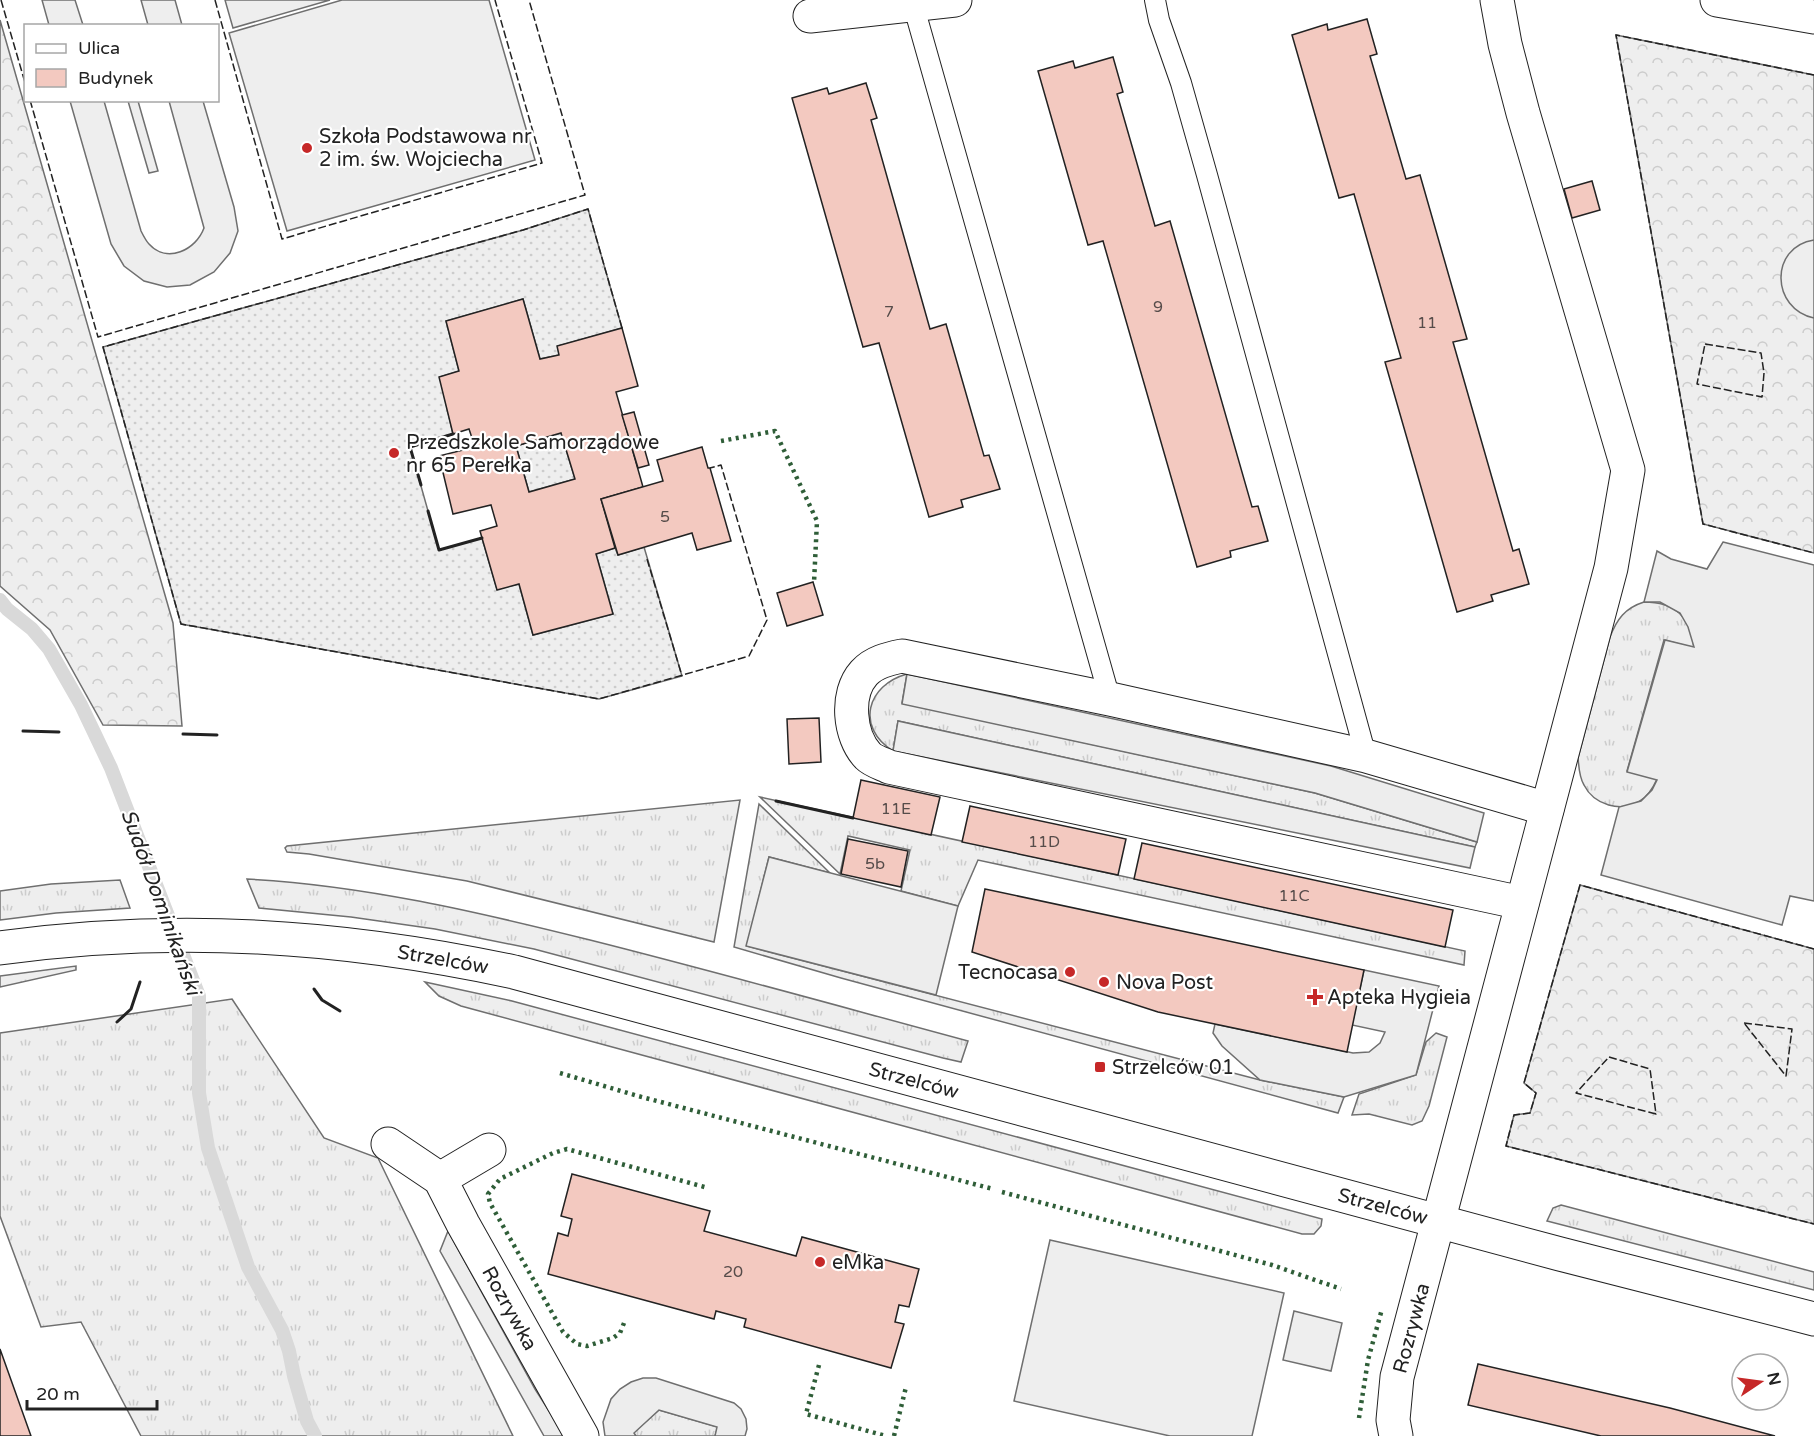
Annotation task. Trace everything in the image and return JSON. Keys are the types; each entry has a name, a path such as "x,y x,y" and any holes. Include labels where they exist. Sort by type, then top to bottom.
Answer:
{"street":[{"path":"808,8 955,0"},
{"name":"Rozrywka","path":"1396,1436 1393,1420 1397,1377 1611,568 1628,470 1523,113 1505,44 1497,0"},
{"path":"1717,0 1814,17"},
{"path":"1522,903 889,767 869,756 855,735 852,705 856,689 863,674 881,660 902,656 1366,756 1547,809"},
{"name":"Strzelców","path":"0,948 83,938 141,935 269,937 401,950 514,972 1814,1319"},
{"name":"Rozrywka","path":"388,1144 440,1179 582,1436"},
{"path":"440,1179 489,1150"}],"lane":[{"path":"1155,0 1159,20 1181,83 1366,756"},
{"path":"913,4 1110,699"}],"green space":[{"path":"42,0 75,0 83,24 49,24"},
{"path":"141,0 175,0 182,24 148,24"},
{"path":"225,0 330,0 233,28"},
{"path":"342,0 489,0 535,160 287,231 229,33"},
{"path":"0,20 173,623 182,726 103,725 50,630 0,586"},
{"path":"1616,35 1814,75 1814,553 1703,524"},
{"path":"70,102 104,102 141,231 148,243 156,250 172,254 195,243 204,228 169,102 203,102 234,207 238,231 230,253 214,272 190,285 167,287 144,281 124,266 111,244"},
{"path":"128,102 138,102 158,171 149,173"},
{"name":"Przedszkole Samorządowe nr 65 Perełka","path":"588,209 622,328 558,346 559,355 540,359 523,299 446,321 459,371 440,377 453,434 410,447 439,550 482,538 497,589 519,584 533,635 613,614 596,554 615,548 618,555 644,547 682,676 599,699 181,624 103,347 523,230"},
{"path":"1814,240 1814,318 1800,312 1790,303 1783,291 1781,278 1783,265 1789,254 1799,245"},
{"path":"561,433 575,479 529,492 516,446"},
{"path":"1644,602 1664,605 1679,613 1689,627 1694,648 1664,640 1627,771 1657,779 1650,792 1633,805 1609,805 1594,798 1588,792 1581,779 1578,758 1610,637 1627,611"},
{"path":"907,674 902,703 1315,793 1477,842 1475,847 898,721 893,751 881,741 874,730 870,719 871,708 875,697 883,687 893,679"},
{"path":"760,797 1465,951 1464,965 978,860 958,906 901,891 910,850 848,836 840,874"},
{"path":"740,800 714,942 467,881 287,852 285,848 287,846"},
{"path":"759,804 830,873 769,857 747,946 1260,1080 1344,1097 1338,1113 734,947"},
{"path":"247,879 334,887 420,901 505,920 685,964 968,1041 961,1062 534,949 435,929 351,917 259,908"},
{"path":"120,880 130,908 56,913 0,920 0,891 51,884"},
{"path":"1580,885 1814,949 1814,1224 1506,1146 1514,1115 1530,1113 1536,1093 1524,1083"},
{"path":"76,966 76,970 0,987 0,976"},
{"path":"425,982 512,1001 1322,1219 1321,1226 1314,1234 1302,1234 461,1006 439,996"},
{"path":"232,999 324,1138 378,1158 513,1436 141,1436 81,1322 41,1327 0,1216 0,1033"},
{"path":"1436,1033 1447,1037 1429,1106 1422,1121 1412,1125 1369,1114 1352,1115 1359,1094 1416,1075 1426,1042"},
{"path":"1561,1205 1814,1272 1814,1290 1547,1221 1553,1208"},
{"path":"1050,1240 1284,1293 1252,1436 1170,1436 1014,1401"},
{"path":"1294,1311 1342,1323 1331,1371 1283,1360"},
{"path":"659,1410 718,1427 715,1436 636,1436 633,1433"}],"shaded area":[{"path":"1723,542 1814,565 1814,901 1790,896 1782,925 1601,875 1619,807 1641,801 1652,790 1657,780 1627,772 1665,640 1694,647 1688,627 1680,613 1660,602 1644,602 1657,551 1671,559 1707,569"},
{"path":"907,674 1331,766 1484,813 1477,842 1315,793 902,704"},
{"path":"898,721 1475,847 1470,868 893,751"},
{"path":"769,857 958,906 936,995 746,946"},
{"path":"1364,970 1439,986 1416,1075 1344,1097 1260,1080 1222,1046 1213,1033 1215,1024 1353,1053 1369,1052 1380,1043 1385,1032 1352,1025"},
{"path":"448,1231 535,1389 565,1436 544,1436 440,1251"},
{"path":"643,1378 656,1378 734,1403 741,1409 746,1419 745,1436 715,1436 717,1427 659,1410 634,1433 636,1436 605,1436 603,1422 611,1399 620,1389"}],"building":[{"path":"1367,19 1377,54 1370,56 1406,179 1420,175 1467,339 1453,342 1513,551 1519,549 1529,584 1491,595 1493,601 1457,612 1385,362 1401,358 1354,194 1339,198 1292,35 1327,24 1328,30"},
{"path":"1113,57 1123,92 1117,94 1155,226 1170,221 1252,507 1258,506 1268,541 1230,551 1231,557 1197,567 1103,241 1088,245 1038,71 1073,61 1075,68"},
{"path":"866,83 877,118 871,120 930,329 946,324 984,456 989,455 1000,489 961,500 963,507 929,517 879,343 863,347 792,98 827,88 829,94"},
{"path":"1592,181 1600,210 1572,218 1564,189"},
{"path":"523,299 540,359 559,355 557,346 622,328 638,386 616,392 643,487 601,499 615,548 596,554 613,614 533,635 519,584 497,590 480,531 497,526 491,505 453,514 439,456 475,447 469,429 453,434 439,377 459,371 446,321","holes":["561,433 575,479 529,492 516,446"]},
{"path":"634,412 649,465 638,468 622,415"},
{"path":"702,447 731,541 697,550 692,533 618,555 601,499 663,481 657,460"},
{"path":"813,582 823,615 787,626 777,593"},
{"path":"819,718 821,762 789,764 787,719"},
{"path":"861,780 940,797 931,835 853,818"},
{"path":"970,806 1126,839 1118,875 962,842"},
{"path":"848,839 908,851 901,887 841,874"},
{"path":"1142,843 1453,910 1445,947 1134,879"},
{"path":"985,889 1364,970 1347,1052 1158,1012 972,952"},
{"path":"572,1174 710,1211 704,1231 796,1256 802,1237 919,1269 909,1307 899,1305 895,1322 904,1324 891,1368 744,1327 746,1319 716,1311 714,1319 548,1274 558,1233 568,1236 572,1219 561,1216"},
{"path":"0,1349 31,1436 0,1436"},
{"path":"1478,1364 1670,1408 1775,1436 1601,1436 1468,1405"}],"waterway":[{"name":"Sudół Dominikański","path":"0,600 7,609 32,629 49,649 81,705 111,768 199,996 199,1093 208,1148 248,1267 282,1330 307,1421 315,1436"}],"hedge":[{"path":"721,441 775,431 817,521 814,583"},
{"path":"560,1073 638,1096 993,1189"},
{"path":"624,1323 620,1333 613,1338 587,1346 577,1344 563,1332 490,1203 488,1194 500,1179 553,1153 567,1149 708,1188"},
{"path":"1002,1192 1272,1265 1341,1289"},
{"path":"1359,1418 1368,1360 1382,1309"},
{"path":"819,1365 806,1414 886,1436"},
{"path":"894,1436 906,1387"}],"fence":[{"path":"1,0 24,79"},
{"path":"215,0 282,239 542,163 495,0"},
{"path":"31,102 98,337 585,195 529,0"},
{"path":"1814,75 1616,35 1703,524 1814,553"},
{"path":"622,328 588,209 523,230 103,347 181,624 599,699 749,656 767,620 721,465 710,468"},
{"path":"1705,344 1761,353 1764,373 1762,397 1697,384 1705,344"},
{"path":"647,559 682,676"},
{"path":"1814,949 1580,885 1524,1083 1536,1093 1530,1113 1514,1115 1506,1146 1814,1224"},
{"path":"1744,1023 1792,1029 1786,1076 1744,1023"},
{"path":"1609,1057 1650,1069 1656,1114 1576,1093 1609,1057"}],"wall":[{"path":"421,485 410,447 453,434"},
{"path":"428,511 439,550 482,538"},
{"path":"23,731 59,732"},
{"path":"183,734 217,735"},
{"path":"776,801 853,818"},
{"path":"117,1022 131,1009 140,982"},
{"path":"314,989 322,1000 340,1011"}],"place":[{"name":"Szkoła Podstawowa nr 2 im. św. Wojciecha","path":"307,148"},
{"name":"Przedszkole Samorządowe nr 65 Perełka","path":"394,453"},
{"name":"Tecnocasa","path":"1070,972"},
{"name":"Nova Post","path":"1104,982"},
{"name":"Apteka Hygieia","path":"1315,997"},
{"name":"Strzelców 01","path":"1100,1067"},
{"name":"eMka","path":"820,1262"}]}
